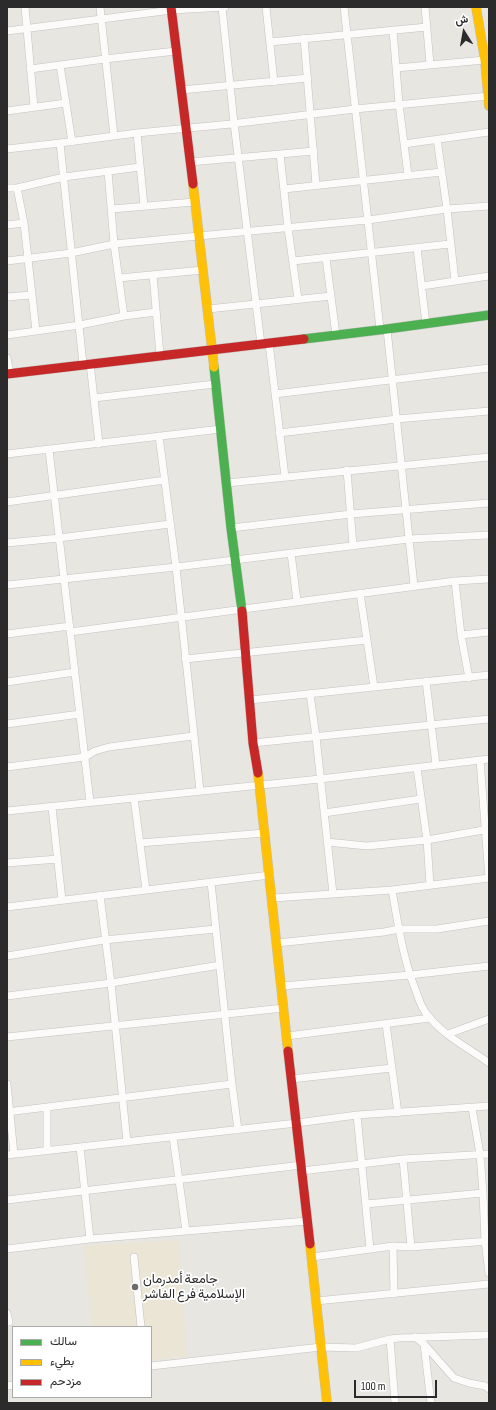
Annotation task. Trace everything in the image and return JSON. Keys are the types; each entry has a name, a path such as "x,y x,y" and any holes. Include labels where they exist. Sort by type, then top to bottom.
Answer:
{"street":[{"path":"25,7 34,107"},
{"path":"100,7 114,136"},
{"path":"222,7 234,123 256,303 275,394 285,477"},
{"path":"7,31 171,8 225,7"},
{"path":"266,7 274,82"},
{"path":"344,7 372,253 393,380 414,586"},
{"path":"425,7 430,64"},
{"path":"476,7 487,59 489,106"},
{"path":"171,8 208,309 231,528 242,609 254,743 273,898 291,1079 312,1256 327,1403"},
{"path":"270,42 427,27"},
{"path":"393,30 399,104 408,175"},
{"path":"304,38 316,185"},
{"path":"30,69 176,51"},
{"path":"396,68 487,59"},
{"path":"60,65 72,142"},
{"path":"181,90 308,78"},
{"path":"7,149 399,104 488,96"},
{"path":"7,111 66,102"},
{"path":"404,144 489,132"},
{"path":"137,133 144,206"},
{"path":"437,139 455,281"},
{"path":"60,143 80,325 86,363 94,398 99,444"},
{"path":"190,162 314,151"},
{"path":"280,154 298,299"},
{"path":"7,188 17,188 64,177 140,167"},
{"path":"108,171 114,244 124,316"},
{"path":"284,189 442,172"},
{"path":"17,188 24,223 36,331"},
{"path":"112,208 194,202"},
{"path":"7,261 71,253 114,244 368,220 489,206"},
{"path":"7,225 24,223"},
{"path":"293,261 450,244"},
{"path":"417,248 426,324"},
{"path":"326,258 336,335"},
{"path":"119,278 203,270"},
{"path":"153,275 160,355"},
{"path":"422,286 489,276"},
{"path":"7,297 31,295"},
{"path":"208,309 331,296"},
{"path":"7,335 80,325 124,316 156,312"},
{"path":"7,358 8,374 86,363 212,350 489,315"},
{"path":"275,394 489,368"},
{"path":"94,398 216,384"},
{"path":"279,433 397,419 489,411"},
{"path":"7,454 221,429"},
{"path":"159,436 176,567 200,791"},
{"path":"49,450 90,802"},
{"path":"227,484 489,456"},
{"path":"347,470 353,546"},
{"path":"7,502 165,480"},
{"path":"231,528 351,514 489,503"},
{"path":"7,543 170,524"},
{"path":"7,585 176,567 409,539 489,534"},
{"path":"292,553 297,602"},
{"path":"7,634 181,618 414,586 489,579"},
{"path":"455,581 461,635 469,678"},
{"path":"360,593 374,687"},
{"path":"461,635 489,632"},
{"path":"185,660 367,640"},
{"path":"7,682 75,672"},
{"path":"250,700 489,675"},
{"path":"426,682 436,765"},
{"path":"310,694 333,894"},
{"path":"7,724 80,714"},
{"path":"254,743 489,719"},
{"path":"7,768 85,757 95,751 109,747 193,736"},
{"path":"7,811 320,779 489,759"},
{"path":"273,898 392,890 489,878 487,829 480,760"},
{"path":"417,768 430,885"},
{"path":"134,798 146,890"},
{"path":"324,813 421,799"},
{"path":"52,807 62,900"},
{"path":"327,842 367,846 426,840 487,829"},
{"path":"140,843 265,833"},
{"path":"7,862 58,859"},
{"path":"7,907 270,876"},
{"path":"211,882 238,1130"},
{"path":"392,890 410,976 422,1007 430,1018 448,1034 489,1063"},
{"path":"100,895 104,940 111,983 114,1025 127,1142"},
{"path":"277,943 384,932 399,928 437,929 489,922"},
{"path":"7,956 104,940 216,929"},
{"path":"7,996 111,983 220,965"},
{"path":"282,986 410,976 489,966"},
{"path":"7,1037 284,1008"},
{"path":"287,1036 430,1018"},
{"path":"448,1034 489,1019"},
{"path":"386,1024 398,1113"},
{"path":"291,1079 392,1068"},
{"path":"7,1084 11,1154 238,1130 357,1115 489,1106"},
{"path":"9,1112 232,1084"},
{"path":"47,1108 48,1150"},
{"path":"472,1108 480,1154 489,1273"},
{"path":"357,1115 370,1249"},
{"path":"173,1137 186,1231"},
{"path":"80,1147 90,1239"},
{"path":"7,1199 179,1179 403,1159 489,1154"},
{"path":"403,1159 411,1247"},
{"path":"366,1204 483,1193"},
{"path":"7,1249 90,1239 307,1221"},
{"path":"312,1256 393,1246 411,1247 487,1241"},
{"path":"393,1246 394,1294"},
{"path":"134,1257 141,1326"},
{"path":"316,1301 489,1284"},
{"path":"7,1313 9,1322"},
{"path":"152,1366 321,1347 356,1348 390,1339 489,1335"},
{"path":"415,1337 424,1344 454,1378 485,1386 489,1390"},
{"path":"390,1339 395,1403"},
{"path":"424,1344 431,1403"}],"shaded area":[{"name":"جامعة أمدرمان الإسلامية فرع الفاشر","path":"179,1240 187,1356 152,1360 152,1326 91,1326 84,1246"}],"traffic: fast":[{"path":"304,339 489,315"},
{"path":"214,367 231,528 242,611"}],"traffic: slow":[{"path":"476,7 485,60 489,106"},
{"path":"193,184 214,367"},
{"path":"258,773 288,1051"},
{"path":"310,1244 327,1403"}],"traffic: jam":[{"path":"171,7 193,184"},
{"path":"7,374 304,339"},
{"path":"242,611 253,743 258,773"},
{"path":"288,1051 310,1244"}],"place":[{"name":"جامعة أمدرمان الإسلامية فرع الفاشر","path":"135,1287"}]}
